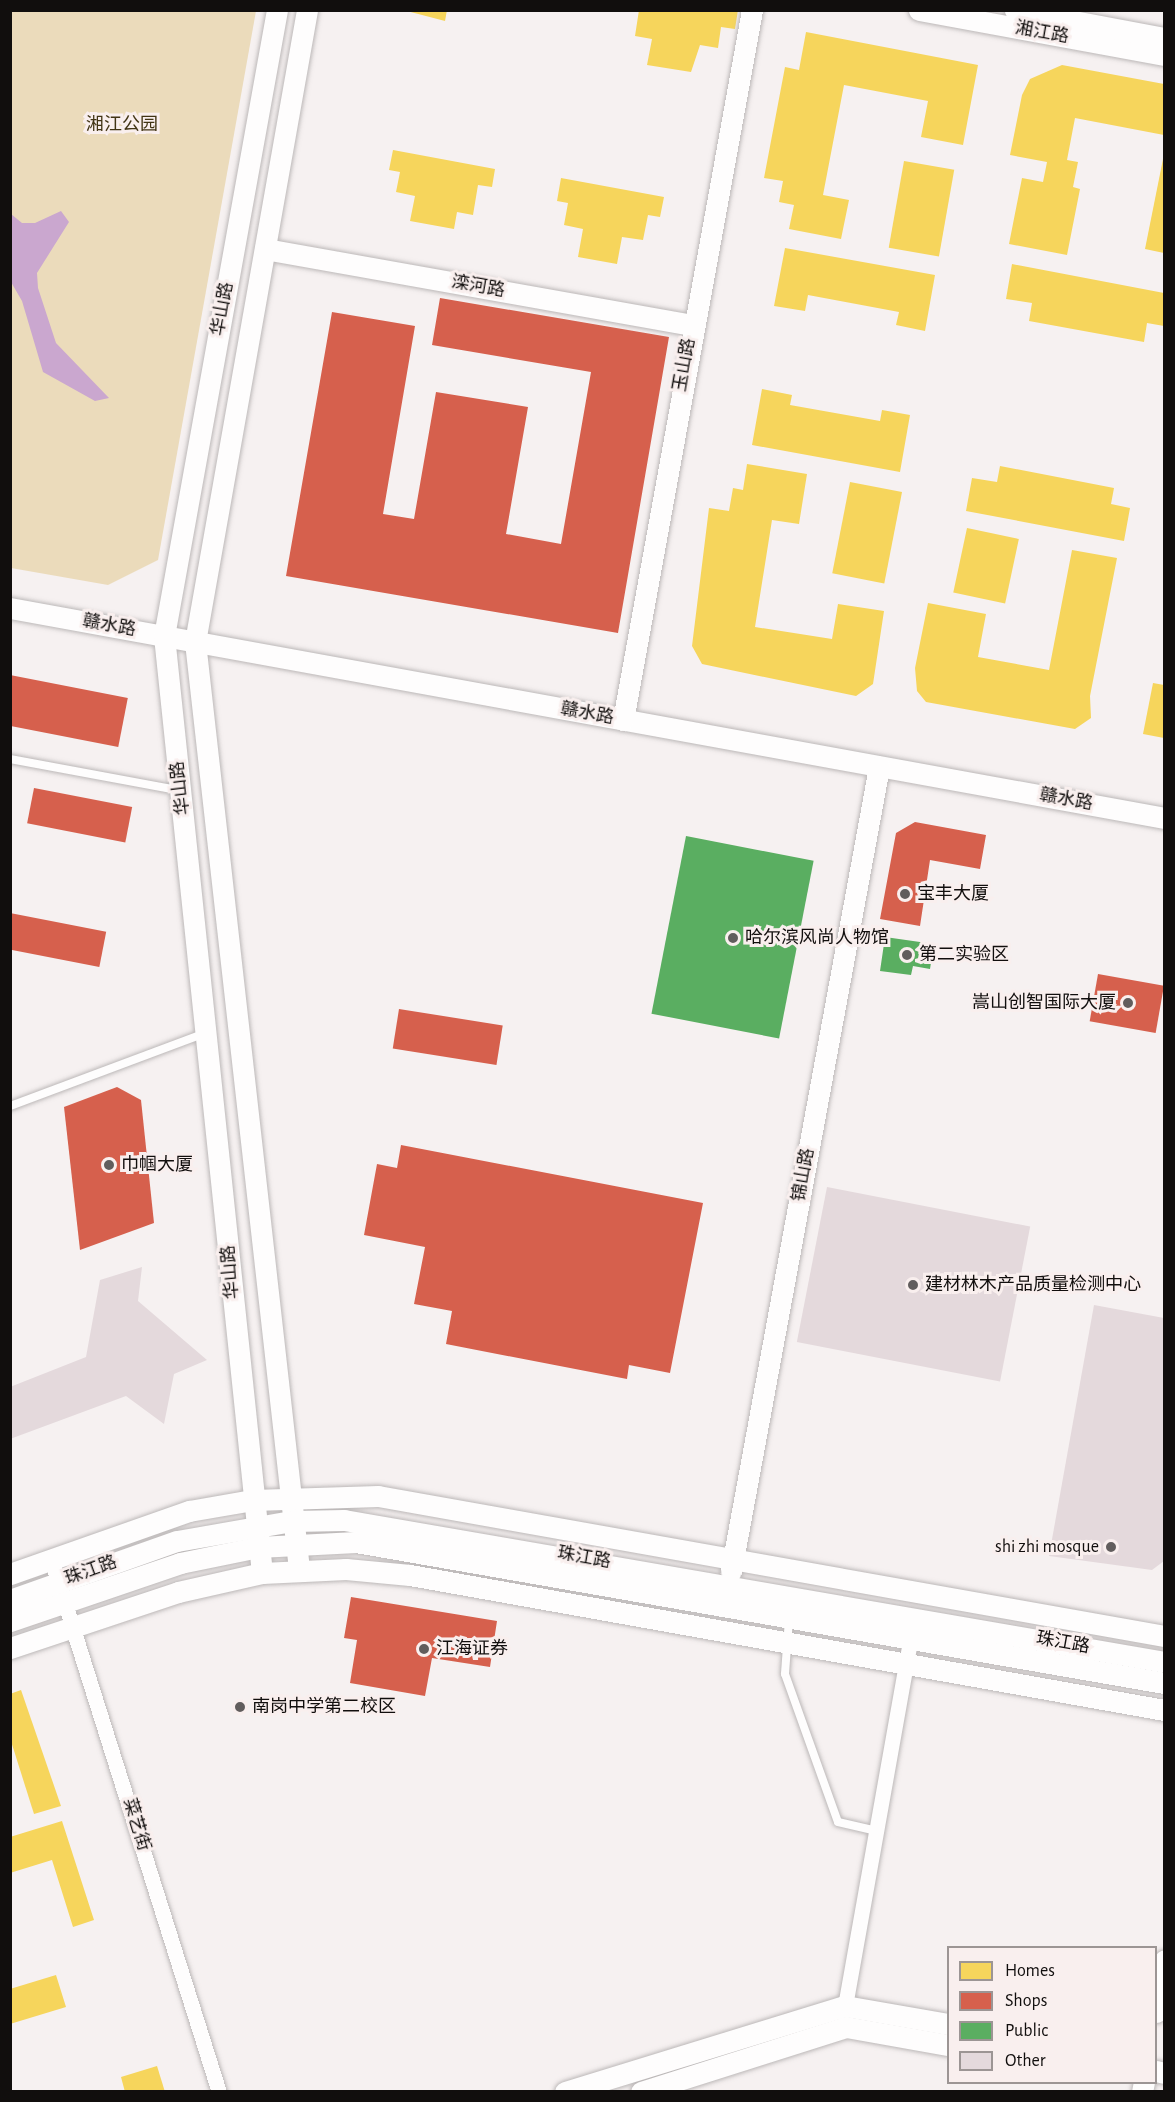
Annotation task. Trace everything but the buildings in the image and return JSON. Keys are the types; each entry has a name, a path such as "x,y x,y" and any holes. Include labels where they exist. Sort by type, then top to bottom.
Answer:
{"main road":[{"name":"华山路","path":"262,1573 208,1033 164,642 277,10"},
{"name":"华山路","path":"299,1569 289,1498 195,647 307,10"},
{"name":"玉山路","path":"623,720 692,325 752,10"},
{"name":"湘江路","path":"919,10 1164,55"},
{"name":"湘江路","path":"1015,10 1164,38"},
{"name":"滦河路","path":"265,249 692,325"},
{"name":"赣水路","path":"10,608 164,642"},
{"name":"赣水路","path":"10,621 195,647 623,720 1164,829"},
{"name":"赣水路","path":"195,647 878,772 1164,818"},
{"name":"锦山路","path":"729,1584 878,772"},
{"name":"珠江路","path":"10,1574 189,1511 253,1500 378,1496 1164,1636"},
{"name":"珠江路","path":"257,1537 292,1521 387,1524 1164,1662"},
{"name":"珠江路","path":"10,1621 62,1592 177,1540 257,1537 295,1544 356,1542 419,1550 911,1636 1164,1683"},
{"path":"10,1648 74,1625 262,1573 299,1569 410,1575 1164,1710"},
{"name":"珠江路","path":"10,1600 62,1592"},
{"path":"1157,2001 1164,1961"},
{"path":"565,2091 845,2006 947,2024"},
{"path":"651,2090 846,2027 947,2045"}],"street":[{"name":"菜艺街","path":"51,1559 74,1625 219,2091"},
{"path":"845,2006 878,1832 911,1636"},
{"path":"651,2090 653,2064"}],"lane":[{"path":"10,759 182,791"},
{"path":"10,1106 208,1033"},
{"path":"789,1615 785,1674 838,1822 878,1832"}],"green space":[{"name":"湘江公园","path":"10,11 256,11 158,560 108,585 11,568"}],"shaded area":[{"path":"61,211 69,222 37,273 38,288 56,343 109,398 95,401 43,372 22,301 11,282 11,214 22,223 35,223"}],"place":[{"name":"宝丰大厦","path":"905,894"},
{"name":"哈尔滨风尚人物馆","path":"733,938"},
{"name":"第二实验区","path":"907,955"},
{"name":"嵩山创智国际大厦","path":"1128,1003"},
{"name":"巾帼大厦","path":"109,1165"},
{"name":"建材林木产品质量检测中心","path":"913,1285"},
{"name":"shi zhi mosque","path":"1111,1547"},
{"name":"江海证券","path":"424,1649"},
{"name":"南岗中学第二校区","path":"240,1707"}]}
